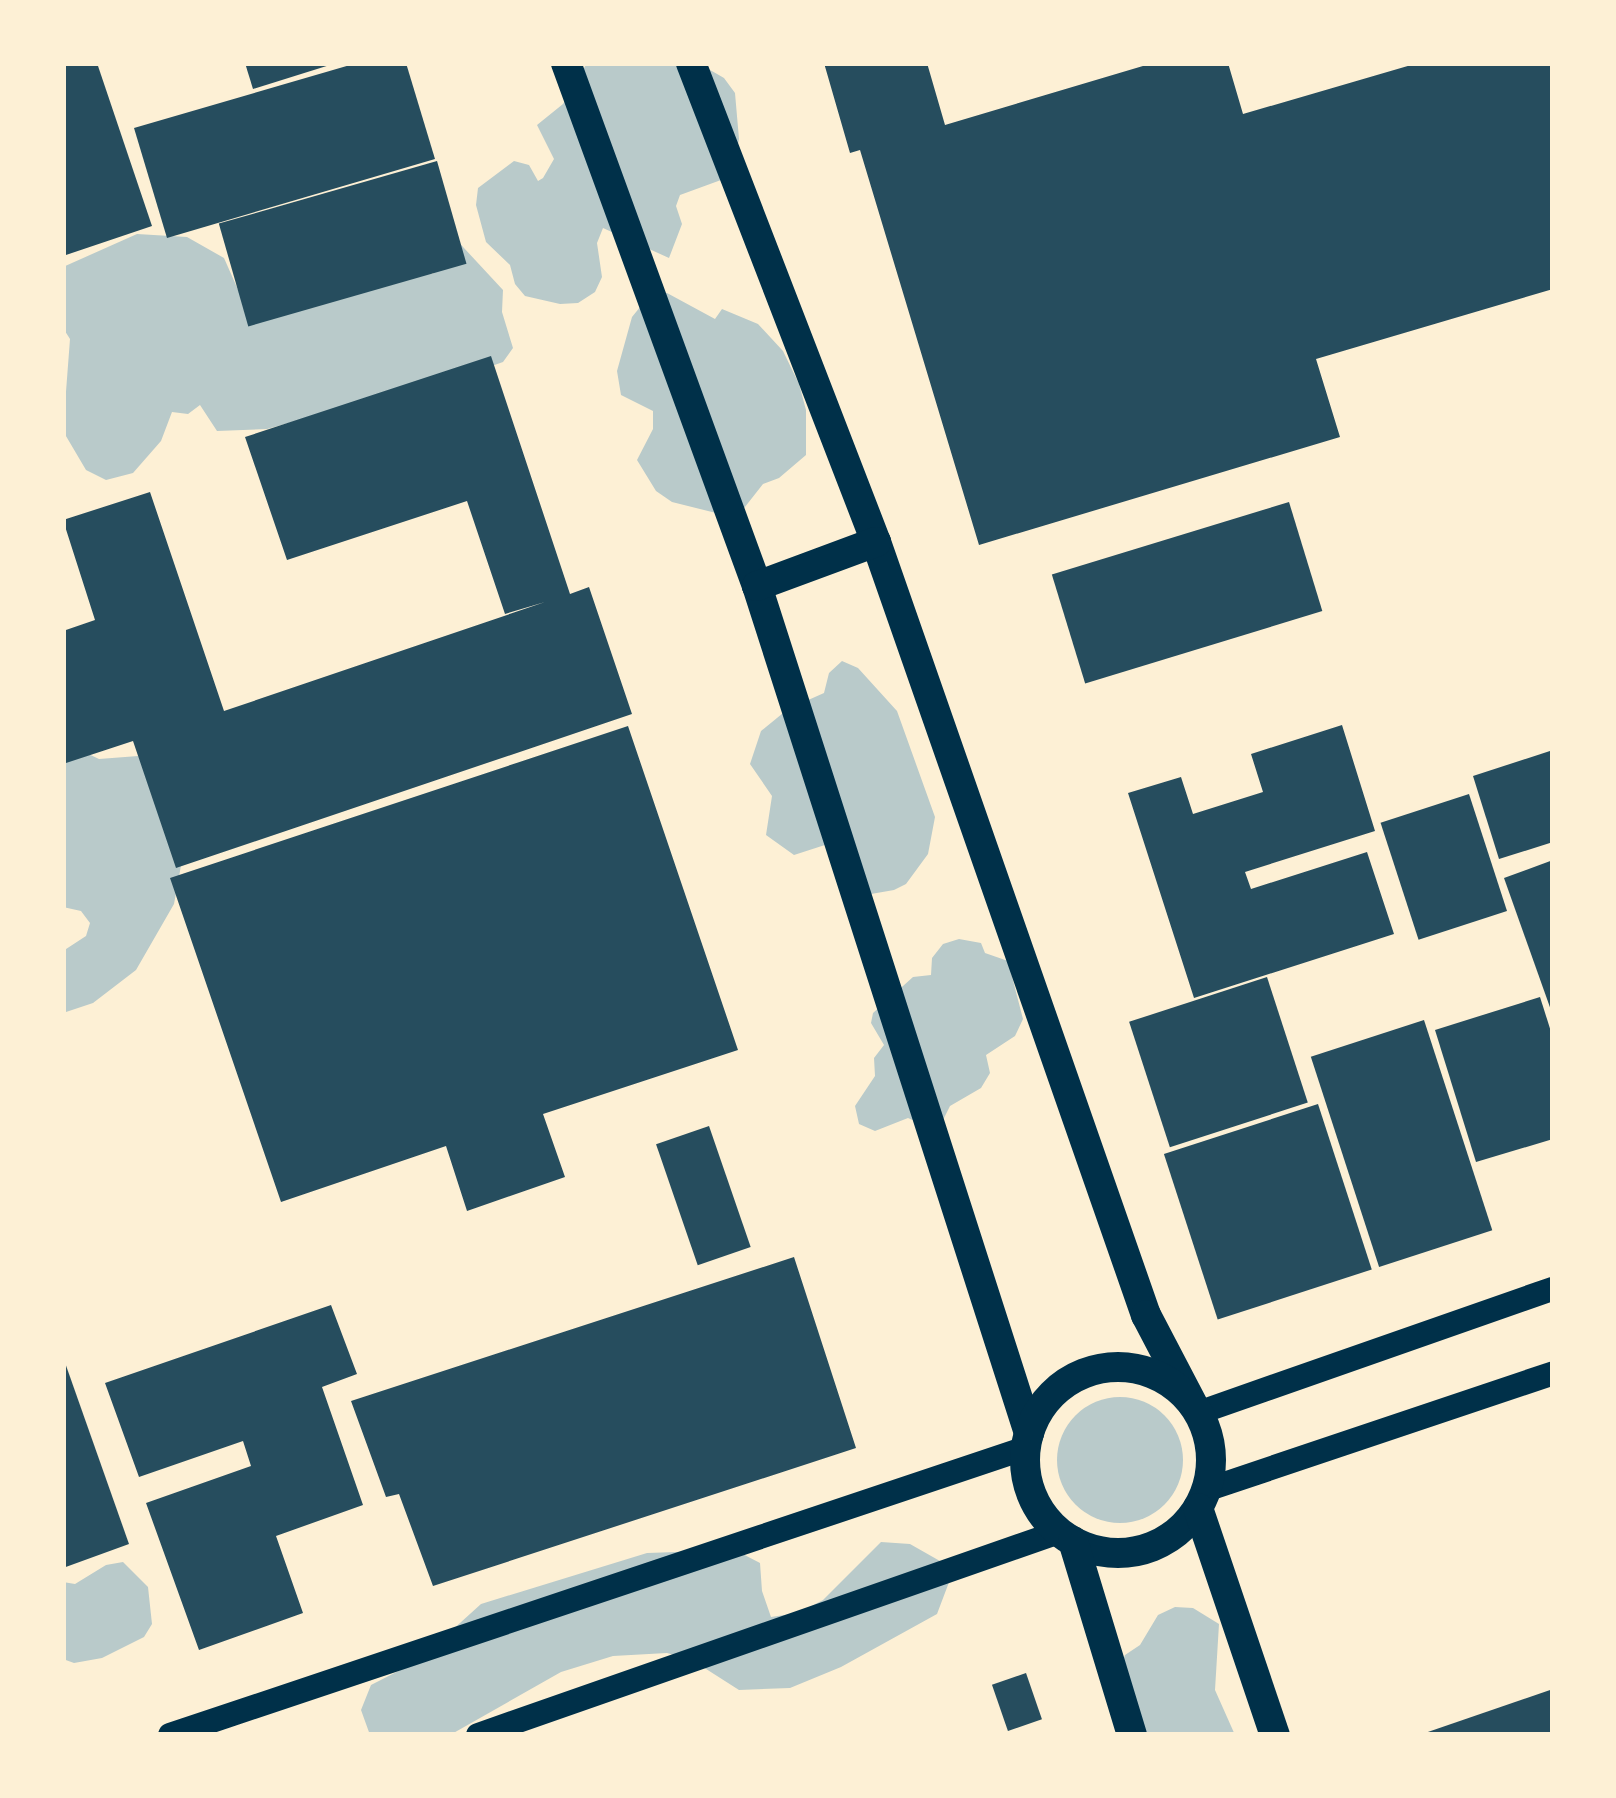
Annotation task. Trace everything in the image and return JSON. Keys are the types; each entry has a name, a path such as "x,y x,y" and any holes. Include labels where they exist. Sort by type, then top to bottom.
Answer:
{"main road":[{"path":"566,63 757,586 1028,1440 1031,1494 1066,1536 1132,1735"},
{"path":"691,63 876,542 1146,1315 1195,1408 1211,1451 1202,1499 1275,1735"},
{"path":"757,586 876,542"},
{"path":"1195,1408 1553,1289"},
{"path":"170,1735 1028,1440 1056,1390 1101,1369 1150,1373 1195,1408"},
{"path":"478,1735 1066,1536 1103,1552 1134,1552 1164,1541 1202,1499 1553,1373"}],"shaded area":[{"path":"587,63 698,63 724,78 735,93 739,139 734,165 721,180 680,195 676,206 682,224 669,258 603,228 597,243 602,277 595,292 578,303 560,304 525,296 515,284 510,265 486,242 476,205 478,188 514,161 529,165 538,181 543,178 554,159 537,125 563,104"},
{"path":"137,234 187,237 224,258 243,301 415,266 433,274 451,234 503,290 502,312 513,348 503,362 483,369 267,429 217,431 200,405 188,414 172,412 161,441 133,473 106,480 86,470 63,431 70,339 63,328 63,267"},
{"path":"667,293 715,319 722,309 758,324 783,351 799,384 806,410 806,455 779,478 763,484 741,512 724,515 672,502 656,491 637,460 653,429 653,411 621,395 617,371 632,317 649,296"},
{"path":"842,661 858,668 897,711 935,817 928,854 906,884 894,890 871,894 828,844 794,855 766,835 772,796 750,764 761,731 788,709 824,693 829,673"},
{"path":"63,742 99,759 138,756 186,838 174,904 136,970 93,1003 63,1013 63,951 86,936 90,923 81,911 63,907"},
{"path":"959,939 981,943 985,953 1008,961 1023,1019 1015,1036 986,1055 990,1073 981,1088 950,1106 942,1122 924,1125 908,1118 875,1131 859,1124 855,1106 875,1076 874,1058 884,1045 871,1023 873,1013 913,977 931,975 932,958 943,944"},
{"path":"1120,1397 1144,1401 1165,1415 1179,1436 1183,1460 1179,1484 1165,1505 1144,1519 1120,1523 1096,1519 1075,1505 1061,1484 1057,1460 1061,1436 1075,1415 1096,1401"},
{"path":"881,1542 910,1544 954,1569 937,1614 841,1667 790,1688 739,1690 692,1660 667,1653 613,1656 561,1672 450,1735 370,1735 361,1710 371,1685 418,1661 481,1604 647,1553 735,1550 760,1563 762,1591 771,1617 798,1613 823,1600"},
{"path":"123,1562 148,1587 152,1624 144,1637 102,1658 74,1663 63,1659 63,1582 75,1584 106,1565"},
{"path":"1175,1607 1193,1608 1219,1624 1215,1690 1235,1735 1125,1735 1110,1697 1125,1655 1140,1645 1158,1615"}],"building":[{"path":"63,63 97,63 152,226 63,256"},
{"path":"245,63 333,63 333,64 253,89"},
{"path":"357,63 406,63 435,159 167,238 134,128"},
{"path":"824,63 927,63 945,125 1153,63 1228,63 1243,114 1418,63 1553,63 1553,289 1316,359 1340,437 979,545 860,150 850,153"},
{"path":"437,161 466,264 248,326 219,224"},
{"path":"491,356 570,594 589,587 632,714 176,868 133,741 63,764 63,631 95,620 63,520 150,492 224,711 545,602 505,614 467,501 287,560 245,437"},
{"path":"1289,502 1322,611 1085,684 1052,575"},
{"path":"1342,725 1375,831 1245,872 1251,889 1367,852 1394,934 1194,998 1128,793 1181,777 1193,814 1263,792 1251,754"},
{"path":"628,726 738,1050 543,1114 565,1177 467,1211 446,1146 281,1202 170,878"},
{"path":"1553,750 1553,842 1499,859 1473,776"},
{"path":"1469,794 1507,911 1419,940 1381,823"},
{"path":"1553,860 1553,1012 1552,1013 1504,878"},
{"path":"1267,977 1308,1103 1170,1147 1129,1022"},
{"path":"1540,997 1553,1038 1553,1139 1476,1162 1435,1030"},
{"path":"1424,1020 1492,1230 1379,1267 1311,1057"},
{"path":"1318,1104 1372,1269 1218,1320 1164,1154"},
{"path":"709,1126 751,1247 698,1265 656,1144"},
{"path":"794,1257 856,1448 433,1586 399,1494 386,1497 351,1401"},
{"path":"331,1305 357,1374 322,1387 363,1505 276,1536 303,1613 199,1650 146,1503 251,1466 243,1441 139,1477 105,1383"},
{"path":"63,1357 129,1544 63,1568"},
{"path":"1026,1673 1042,1719 1008,1731 992,1685"},
{"path":"1553,1689 1553,1735 1422,1735 1422,1734"}]}
